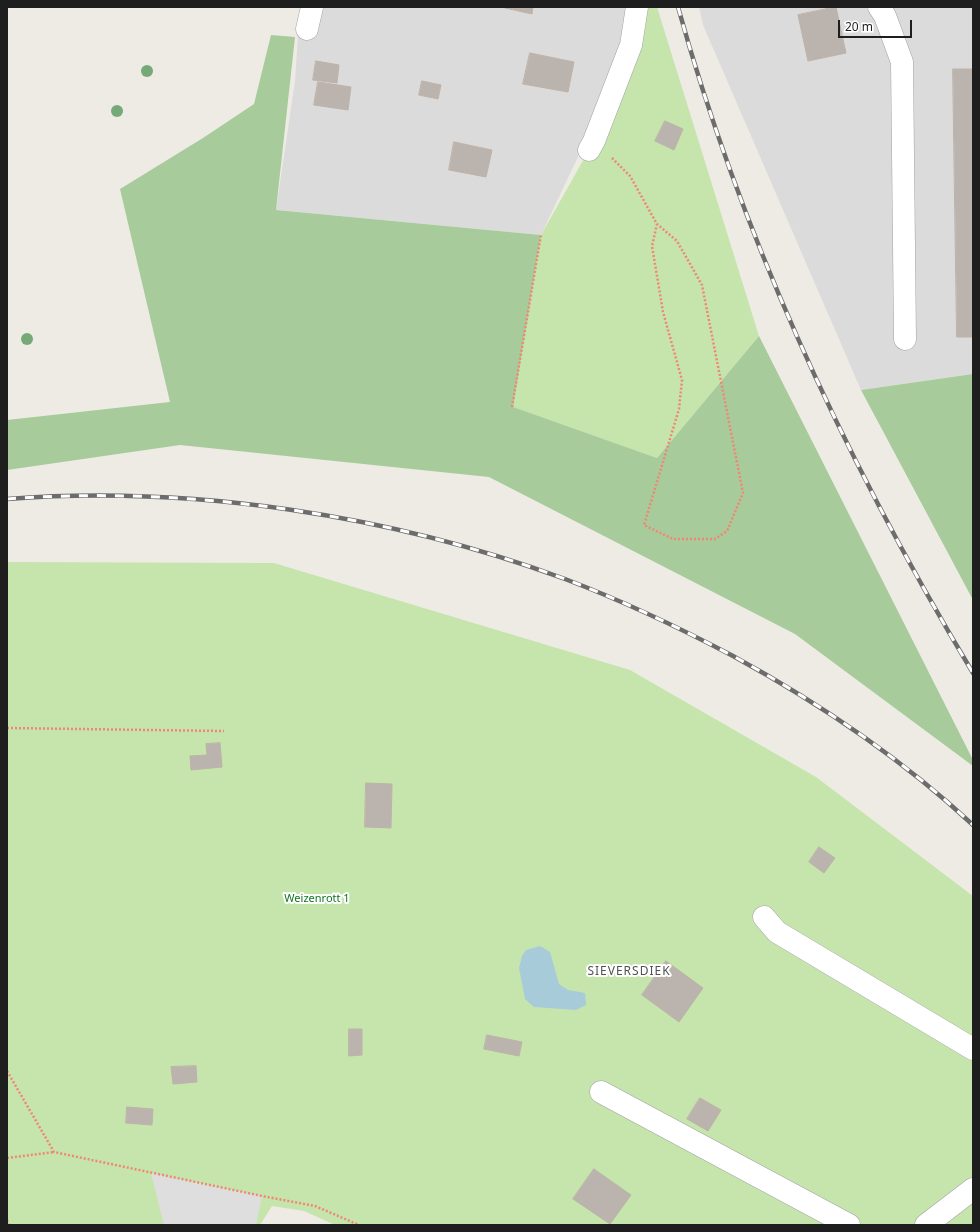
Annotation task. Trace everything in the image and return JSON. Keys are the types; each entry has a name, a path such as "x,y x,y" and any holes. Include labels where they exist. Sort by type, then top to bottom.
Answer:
{"street":[{"path":"307,30 312,7"},
{"path":"592,146 631,45 637,7"},
{"path":"879,7 885,16 902,62 904,339"},
{"path":"764,917 777,932 973,1049"},
{"path":"601,1092 849,1225"},
{"path":"926,1225 973,1189"}],"path":[{"path":"592,146 630,176 657,224 677,241 702,285 743,493 727,531 715,539 673,539 644,525 679,409 682,380 663,312 652,246 657,224"},
{"path":"512,407 541,235"},
{"path":"7,728 224,731"},
{"path":"7,1071 54,1152"},
{"path":"7,1158 54,1152 315,1206 359,1225"},
{"path":"7,1220 9,1225"}],"shaded area":[{"path":"300,7 637,7 631,45 541,235 276,210 295,81"},
{"path":"699,7 973,7 973,374 861,390 703,25"},
{"path":"151,1173 262,1196 256,1225 164,1225"}],"green space":[{"path":"643,7 657,7 759,336 657,458 512,407 541,235 594,141"},
{"path":"271,35 295,37 276,210 541,235 513,407 657,458 759,336 973,760 973,766 795,634 489,477 180,445 7,470 7,420 170,402 120,189 203,138 254,104"},
{"path":"973,374 973,600 861,390"},
{"name":"Weizenrott 1","path":"7,562 274,563 630,670 816,777 973,896 973,1225 335,1225 304,1211 272,1206 260,1225 7,1225"}],"water":[{"path":"540,946 550,952 559,984 568,990 585,993 586,1005 576,1010 534,1007 525,999 519,968 522,956 526,950"}],"building":[{"path":"505,7 533,7 532,14"},
{"path":"836,7 846,53 808,61 798,15"},
{"path":"530,53 574,62 568,92 523,84"},
{"path":"316,61 339,65 337,83 313,80"},
{"path":"953,69 973,69 973,337 957,337"},
{"path":"422,81 441,85 438,99 419,95"},
{"path":"318,82 351,87 348,110 314,105"},
{"path":"665,121 683,129 674,150 655,141"},
{"path":"454,142 492,150 486,177 449,170"},
{"path":"220,743 222,767 191,770 190,756 207,755 206,744"},
{"path":"366,783 392,784 391,828 365,827"},
{"path":"819,847 835,858 824,873 809,862"},
{"path":"666,961 703,988 679,1022 642,995"},
{"path":"349,1029 362,1029 362,1055 349,1056"},
{"path":"487,1035 522,1042 519,1056 484,1049"},
{"path":"196,1066 197,1082 173,1084 171,1067"},
{"path":"700,1098 721,1110 708,1131 687,1119"},
{"path":"127,1107 153,1109 152,1125 126,1123"},
{"path":"594,1169 631,1195 610,1224 573,1199"}],"railway":[{"path":"678,7 704,94 734,181 767,266 803,350 842,433 883,514 973,673"},
{"path":"7,499 77,496 148,497 219,501 290,510 361,522 431,538 499,557 565,579 629,605 692,635 733,656 797,693 828,712 888,754 946,800 973,825"}],"district":[{"name":"SIEVERSDIEK","path":"629,972"}]}
